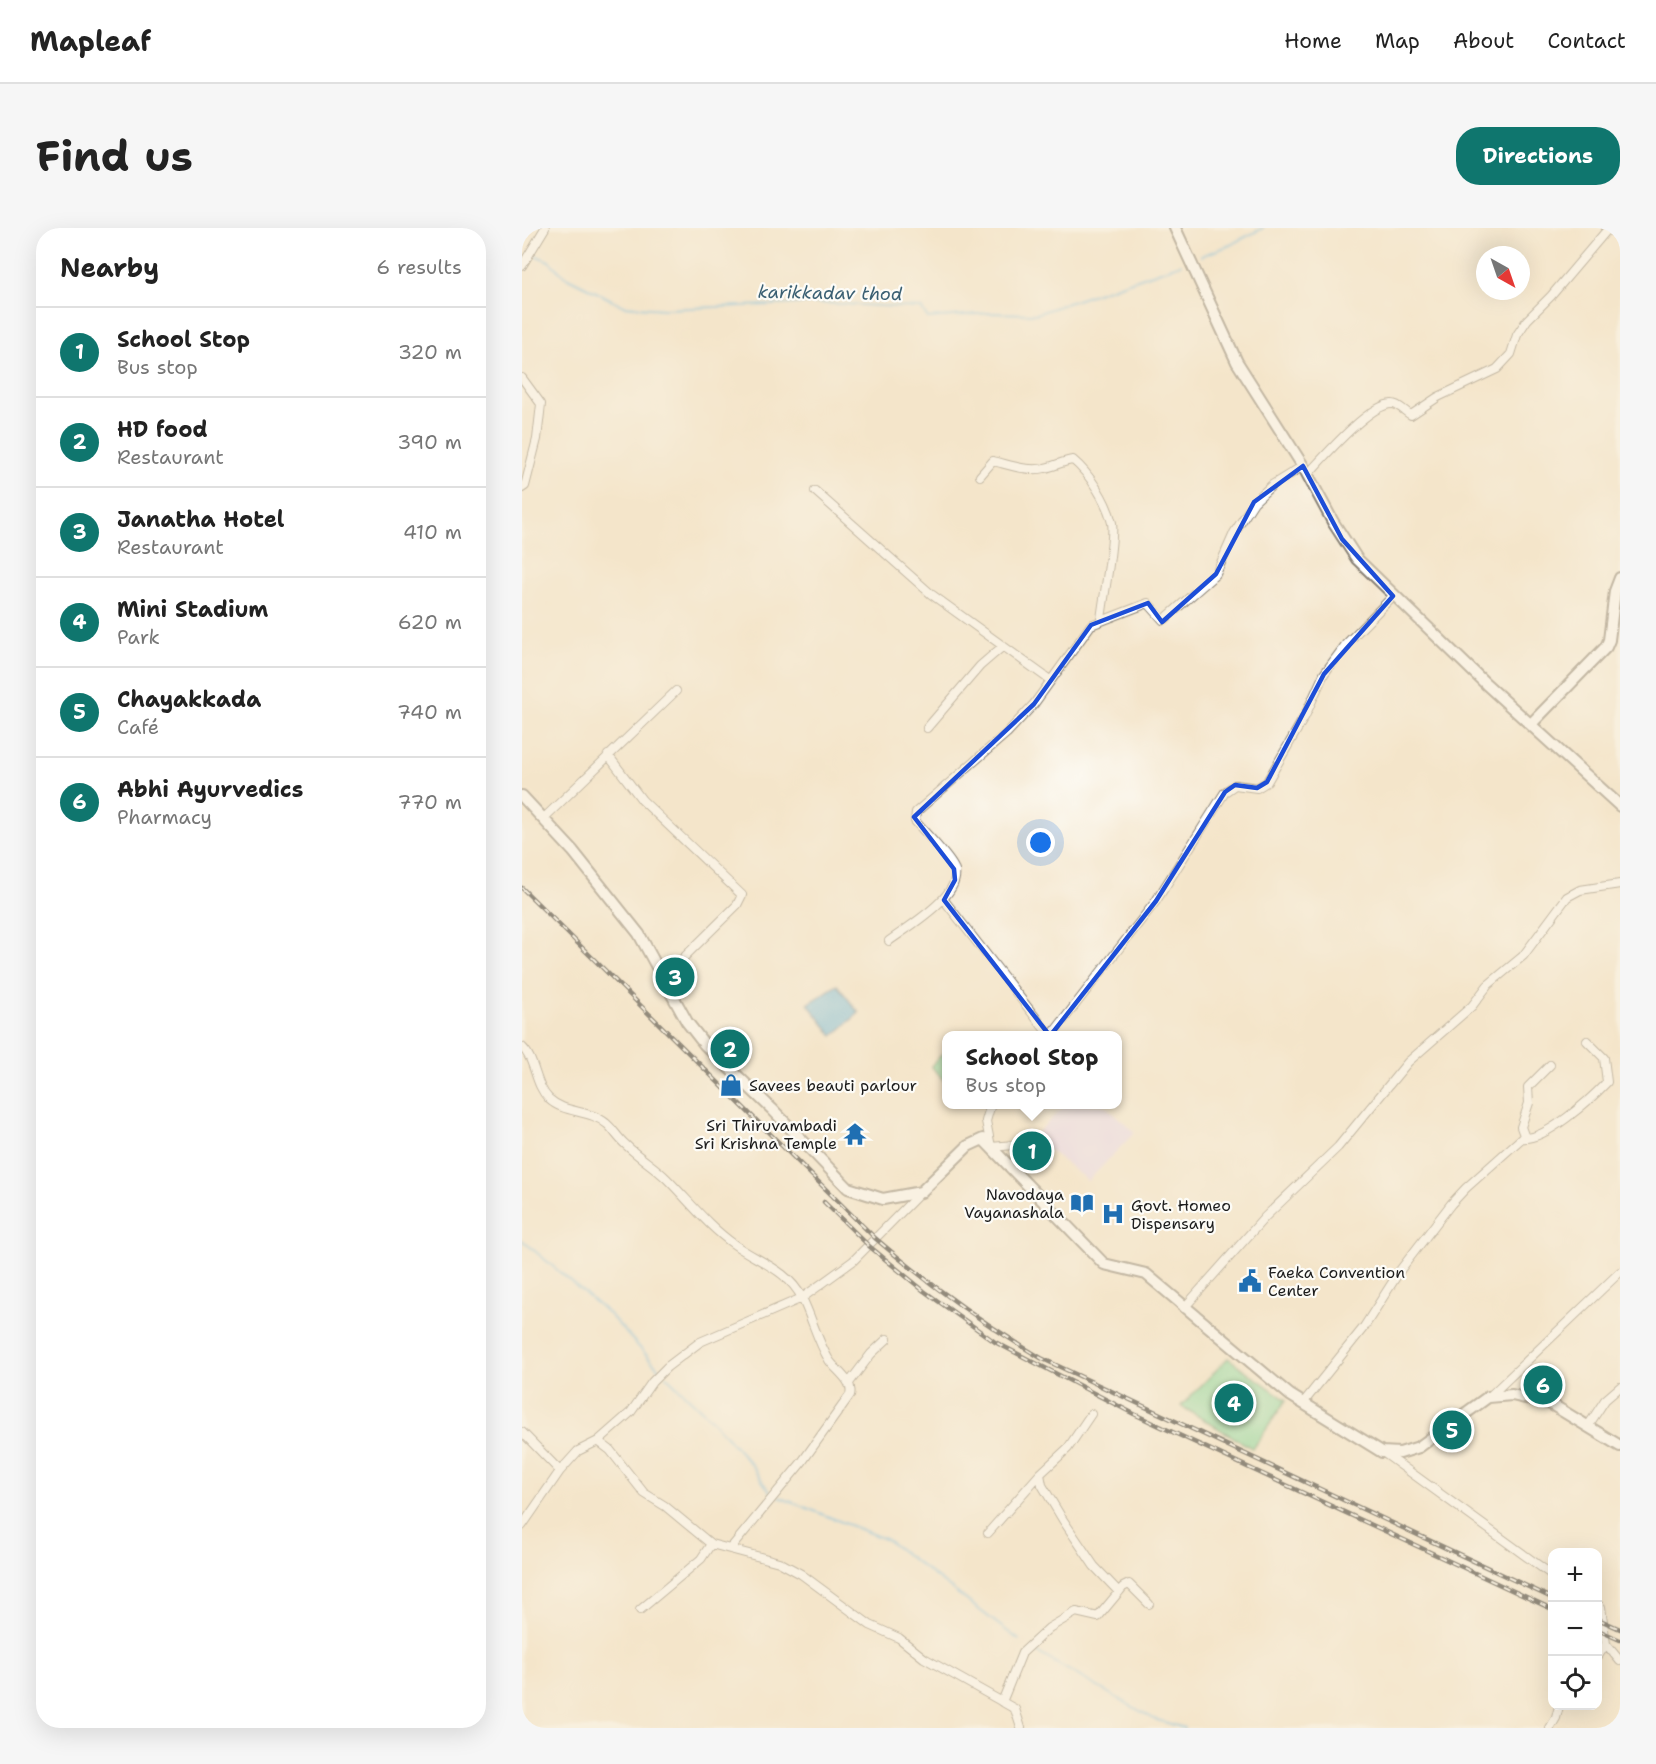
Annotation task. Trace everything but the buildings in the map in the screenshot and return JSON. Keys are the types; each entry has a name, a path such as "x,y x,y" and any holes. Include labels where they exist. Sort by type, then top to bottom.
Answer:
{"main road":[{"path":"1175,228 1237,362 1305,470 1352,552 1393,596 1485,684 1532,723 1620,807"},
{"path":"1532,723 1610,640 1615,591 1620,578"},
{"path":"522,796 544,818 639,934 687,1022 705,1045 772,1109 848,1188 883,1199 921,1192 976,1141 983,1139 1038,1199 1104,1264 1146,1274 1184,1308 1222,1335 1303,1403 1382,1452 1409,1450 1430,1442 1488,1397 1528,1397 1551,1404 1620,1446"}],"street":[{"path":"522,266 545,228"},
{"path":"889,941 944,900 955,880 954,869 915,821 916,812 1007,733 1034,704 1091,624 1148,603 1163,620 1166,618 1216,574 1234,533 1254,502 1272,485 1305,470 1342,436 1381,407 1391,404 1399,405 1411,415 1438,398 1497,369 1511,354 1517,335 1527,320 1607,230 1614,231 1620,236"},
{"path":"522,378 541,404 537,439 525,486 522,488"},
{"path":"980,476 993,461 1030,470 1044,469 1073,460 1080,466 1098,493 1112,524 1101,620"},
{"path":"814,491 931,594 1050,680"},
{"path":"1053,1031 1156,901 1225,792 1235,784 1257,788 1267,782 1305,716 1324,674 1346,644 1393,596"},
{"path":"927,728 980,666 1002,647"},
{"path":"544,818 676,691"},
{"path":"608,755 642,800 742,895 737,905 664,977"},
{"path":"1184,1308 1252,1231 1338,1147 1408,1062 1472,1006 1488,985 1523,956 1567,897 1580,890 1620,884"},
{"path":"944,900 1047,1031"},
{"path":"1303,1403 1364,1326 1401,1269 1466,1188 1522,1138 1537,1136 1562,1121 1607,1082 1604,1058 1587,1041"},
{"path":"522,1047 527,1052 538,1083 548,1098 561,1107 594,1116 606,1123 624,1144 666,1178 705,1222 736,1246 788,1277 802,1298 817,1337 829,1360 852,1389 802,1462 730,1549"},
{"path":"1522,1138 1524,1135 1521,1127 1529,1103 1528,1087 1550,1065"},
{"path":"990,1109 987,1121 991,1147 1026,1144"},
{"path":"522,1526 560,1471 578,1451 598,1441 632,1412 652,1382 667,1367 700,1342 802,1298 853,1261 921,1192"},
{"path":"1488,1397 1620,1272"},
{"path":"849,1383 871,1354 887,1339"},
{"path":"1588,1426 1605,1400 1620,1387"},
{"path":"988,1533 1040,1474 1068,1448 1091,1414"},
{"path":"522,1432 560,1471"},
{"path":"598,1441 610,1450 644,1493 711,1544 778,1562 801,1574 870,1625 899,1638 924,1658 1015,1709 1021,1728"},
{"path":"1382,1452 1548,1572"},
{"path":"1040,1474 1042,1485 1063,1520 1094,1566 1119,1592"},
{"path":"640,1610 701,1558 711,1544"},
{"path":"1002,1702 1022,1653 1048,1628 1076,1612 1098,1617 1119,1592 1129,1584 1149,1604"},
{"path":"1602,1614 1606,1644 1620,1662"},
{"path":"1602,1650 1606,1644"},
{"path":"1550,1728 1558,1710"}],"highlighted area":[{"path":"1303,466 1342,539 1393,596 1324,674 1267,782 1257,788 1235,785 1225,792 1156,901 1050,1036 944,900 955,880 954,869 914,817 1034,704 1091,625 1148,603 1162,622 1216,574 1254,502"}],"shaded area":[{"path":"1061,1109 1109,1109 1135,1132 1088,1181 1033,1137"}],"green space":[{"path":"942,1054 942,1078 931,1066"},
{"path":"1228,1358 1286,1400 1253,1449 1181,1406"}],"water":[{"path":"837,985 859,1013 833,1036 808,1004"}],"waterway":[{"name":"karikkadav thod","path":"1201,256 1228,246 1263,228"},
{"name":"karikkadav thod","path":"532,254 549,261 564,276 624,306 664,309 822,303 921,308 928,318 990,313 1036,314 1181,264"},
{"path":"522,1240 610,1315 660,1370"},
{"path":"666,1376 708,1416 750,1463 770,1492"},
{"path":"779,1497 887,1540 1019,1640"},
{"path":"1033,1650 1154,1719 1184,1728"}],"railway":[{"path":"522,888 875,1238 914,1271 976,1316 1041,1358 1548,1596"},
{"path":"824,1202 869,1246 924,1291 995,1342 1134,1414 1548,1607"},
{"path":"1602,1621 1620,1629"},
{"path":"1602,1632 1620,1640"}],"place":[{"name":"Janatha Hotel","path":"675,977"},
{"name":"HD food","path":"730,1049"},
{"name":"Savees beauti parlour","path":"731,1085"},
{"name":"Sri Thiruvambadi Sri Krishna Temple","path":"855,1134"},
{"name":"School Stop","path":"1032,1151"},
{"name":"Navodaya Vayanashala","path":"1082,1203"},
{"name":"Govt. Homeo Dispensary","path":"1113,1214"},
{"name":"Faeka Convention Center","path":"1250,1281"},
{"name":"Abhi Ayurvedics","path":"1543,1385"},
{"name":"Mini Stadium","path":"1234,1403"},
{"name":"Chayakkada","path":"1452,1430"}]}
